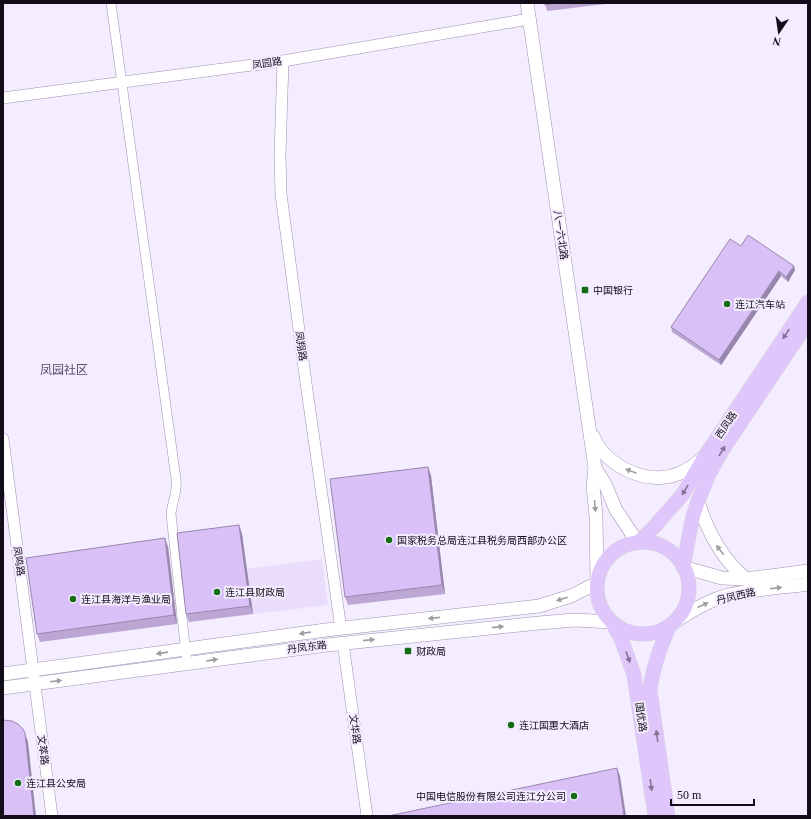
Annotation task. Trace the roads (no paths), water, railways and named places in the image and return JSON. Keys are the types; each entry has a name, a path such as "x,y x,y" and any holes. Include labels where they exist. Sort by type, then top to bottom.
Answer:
{"main road":[{"name":"八一六北路","path":"527,3 595,468 593,486 598,583"},
{"name":"西凤路","path":"638,543 675,505 705,456 808,302"},
{"name":"西凤路","path":"683,567 690,530 698,501 709,474 723,450 808,322"},
{"path":"589,426 596,442 610,459 624,468 641,474 663,477 677,474 696,464 705,456"},
{"name":"八一六北路","path":"595,468 605,484 616,510 638,543"},
{"path":"698,501 704,520 715,544 733,568 746,579"},
{"path":"638,543 649,543 669,551 677,558 683,567 688,579 689,592 686,605 680,616 670,625 659,631 647,634 634,633 622,629 612,622 603,611 598,597 600,571 607,560 615,552 626,546 638,543"},
{"name":"丹凤西路","path":"683,567 722,578 746,579 808,571"},
{"name":"丹凤东路","path":"3,674 341,629 539,606 571,596 598,583"},
{"name":"丹凤西路","path":"670,625 698,607 722,597 744,592 808,584"},
{"name":"丹凤东路","path":"3,688 343,643 547,622 575,620 612,622"},
{"name":"国优路","path":"612,622 622,641 634,675 655,816"},
{"name":"国优路","path":"668,816 650,690 656,658 670,625"}],"street":[{"path":"111,3 176,479 176,491 171,514 187,664"},
{"name":"凤园路","path":"3,98 283,61 530,19"},
{"name":"凤翔路","path":"283,61 280,155 281,194 341,629"},
{"name":"凤鸣路","path":"3,438 36,683"},
{"name":"文华路","path":"343,643 367,816"},
{"name":"文萃路","path":"36,683 52,816"}],"place":[{"name":"中国银行","path":"585,290"},
{"name":"连江汽车站","path":"727,304"},
{"name":"国家税务总局连江县税务局西部办公区","path":"389,540"},
{"name":"连江县财政局","path":"217,592"},
{"name":"连江县海洋与渔业局","path":"73,599"},
{"name":"财政局","path":"408,651"},
{"name":"连江国惠大酒店","path":"511,725"},
{"name":"连江县公安局","path":"18,783"},
{"name":"中国电信股份有限公司连江分公司","path":"574,796"}],"district":[{"name":"凤园社区","path":"64,370"}]}
